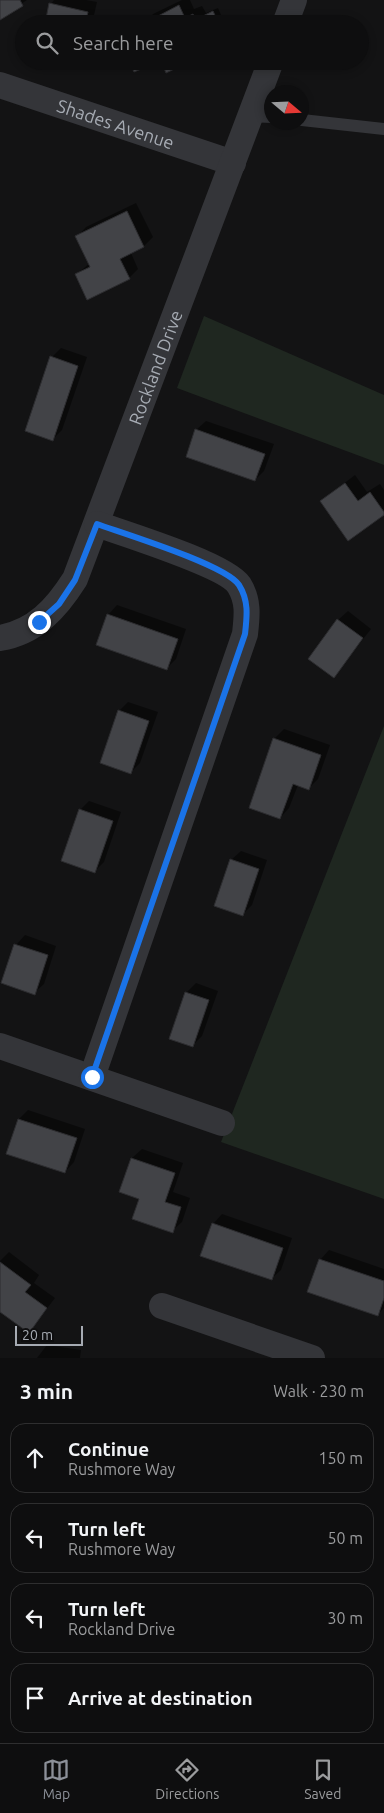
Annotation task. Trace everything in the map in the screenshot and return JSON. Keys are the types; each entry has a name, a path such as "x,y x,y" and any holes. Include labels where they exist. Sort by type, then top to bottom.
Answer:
{"street":[{"path":"288,15 294,0"},
{"name":"Rockland Drive","path":"0,638 16,635 39,622 59,604 75,580 154,366 233,163 261,116 269,70"},
{"name":"Shades Avenue","path":"0,85 233,163"},
{"path":"92,1077 245,634 248,605 238,584 220,570 97,524"},
{"path":"0,1046 222,1123"},
{"path":"162,1306 312,1358"}],"lane":[{"path":"309,121 384,129"}],"shaded area":[{"path":"204,316 384,395 384,465 177,388"},
{"path":"384,726 384,1199 221,1142"}],"building":[{"path":"0,0 20,0 23,6 0,20"},
{"path":"49,3 88,12 87,15 47,15"},
{"path":"179,5 184,15 160,15"},
{"path":"213,11 215,15 205,15"},
{"path":"127,211 144,247 120,259 130,279 87,300 75,274 90,267 75,236"},
{"path":"50,356 78,366 53,441 25,431"},
{"path":"195,429 265,454 255,481 186,457"},
{"path":"345,483 358,501 370,492 384,512 384,515 348,541 320,501"},
{"path":"107,614 178,639 167,670 96,645"},
{"path":"337,619 363,638 334,678 308,659"},
{"path":"118,710 149,721 131,774 100,763"},
{"path":"273,738 321,755 309,790 293,784 280,819 249,808"},
{"path":"79,809 113,821 95,873 61,861"},
{"path":"230,859 259,869 243,916 214,906"},
{"path":"14,944 48,955 35,995 1,983"},
{"path":"185,992 209,1000 193,1047 169,1039"},
{"path":"18,1119 77,1138 65,1173 6,1154"},
{"path":"131,1158 175,1173 165,1202 181,1207 173,1233 132,1219 139,1199 119,1192"},
{"path":"212,1223 283,1248 272,1280 200,1256"},
{"path":"319,1259 384,1281 384,1298 378,1316 307,1292"},
{"path":"0,1262 31,1285 25,1292 47,1308 29,1333 0,1312"}],"route":[{"path":"39,622 59,604 75,580 97,524 220,570 238,584 248,605 245,634 92,1077"}]}
